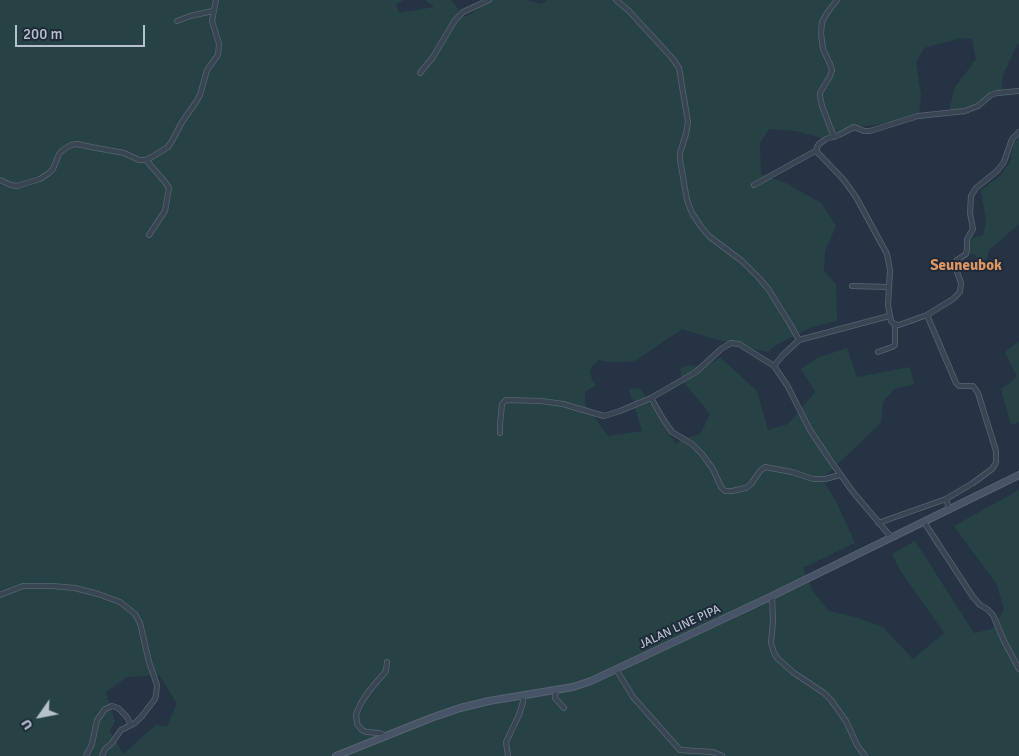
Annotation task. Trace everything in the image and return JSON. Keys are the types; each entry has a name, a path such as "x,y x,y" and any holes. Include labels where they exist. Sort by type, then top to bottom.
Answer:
{"main road":[{"name":"JALAN LINE PIPA","path":"336,756 460,708 489,701 573,687 591,681 772,596 1019,475"}],"street":[{"path":"0,180 17,186 40,180 53,169 62,150 71,145 77,144 124,153 139,160 146,160 160,153 172,142 182,122 196,102 200,95 207,70 218,55 219,44 212,21 216,0"},
{"path":"420,73 433,57 455,20 463,12 489,0"},
{"path":"616,0 629,11 680,68 688,122 680,160 686,195 692,213 710,237 738,258 760,279 799,340"},
{"path":"834,137 820,96 832,70 823,49 821,34 822,22 837,0"},
{"path":"177,22 190,16 213,11"},
{"path":"754,185 817,150 821,142 854,127 870,131 918,116 965,111 978,106 991,95 1019,91"},
{"path":"817,150 853,192 888,256 890,266 889,316 895,324 903,324 927,315 953,299 960,292 961,283 955,263 966,254 967,239 973,229 970,213 971,196 976,188 997,171 1004,162 1012,139 1019,132"},
{"path":"146,160 169,188 165,211 149,235"},
{"path":"852,286 889,287"},
{"path":"878,523 946,499 973,483 992,469 996,463 990,431 978,393 972,386 959,386 956,383 927,315"},
{"path":"774,366 787,350 799,340 889,316"},
{"path":"878,352 892,348 895,345 895,324"},
{"path":"500,433 502,404 506,400 542,401 563,404 604,416 651,398 696,372 721,349 731,343 739,344 774,366 816,439 840,475 890,538"},
{"path":"651,398 672,432 692,444 702,454 713,469 724,491 746,488 760,470 765,467 813,478 840,475"},
{"path":"946,499 949,509"},
{"path":"924,522 973,597 980,605 994,615 1004,641 1019,670"},
{"path":"0,595 23,586 68,587 98,594 120,602 134,612 140,623 157,684 155,699 137,721 121,730 112,743 105,748 102,756"},
{"path":"772,596 773,621 771,644 774,653 794,673 831,700 846,721 863,755"},
{"path":"385,736 380,733 362,730 359,727 356,714 368,691 386,671 387,662"},
{"path":"616,669 633,697 680,750 714,752 722,756"},
{"path":"556,690 555,698 564,708"},
{"path":"508,756 506,742 519,715 523,695"},
{"path":"86,756 92,744 97,720 105,709 112,706 118,708 127,717 131,725"}],"green space":[{"path":"0,0 404,0 396,4 399,13 434,7 425,0 451,0 465,17 493,0 526,0 541,4 547,0 1019,0 1019,44 1003,75 1001,94 992,93 965,115 948,115 955,87 976,59 972,39 961,38 924,48 916,63 921,94 919,117 856,128 823,138 795,131 769,129 760,143 761,174 786,183 821,203 836,226 825,251 824,271 836,284 837,321 812,327 776,345 768,352 728,343 682,329 634,361 608,362 599,360 593,365 590,372 592,380 596,385 585,392 585,404 608,436 642,431 629,389 640,388 675,443 701,433 710,414 682,380 680,368 690,365 704,368 720,357 757,391 768,430 788,424 815,392 801,369 817,358 847,348 857,377 910,367 914,384 894,389 883,402 881,423 822,479 836,501 855,543 803,568 814,593 829,611 858,618 883,627 913,659 944,633 900,570 892,554 915,541 974,633 992,629 1004,610 997,585 954,526 1019,490 1019,756 0,756","holes":["159,675 177,704 167,726 156,725 123,754 110,731 115,721 106,692 127,677"]},
{"path":"1019,138 1019,224 989,250 987,259 979,264 975,254 969,254 970,242 973,237 983,236 986,221 981,190 1001,175 1010,162 1014,142"},
{"path":"1019,341 1019,422 1011,425 1001,389 1017,377 1005,352"}],"district":[{"name":"Seuneubok","path":"966,266"}]}
